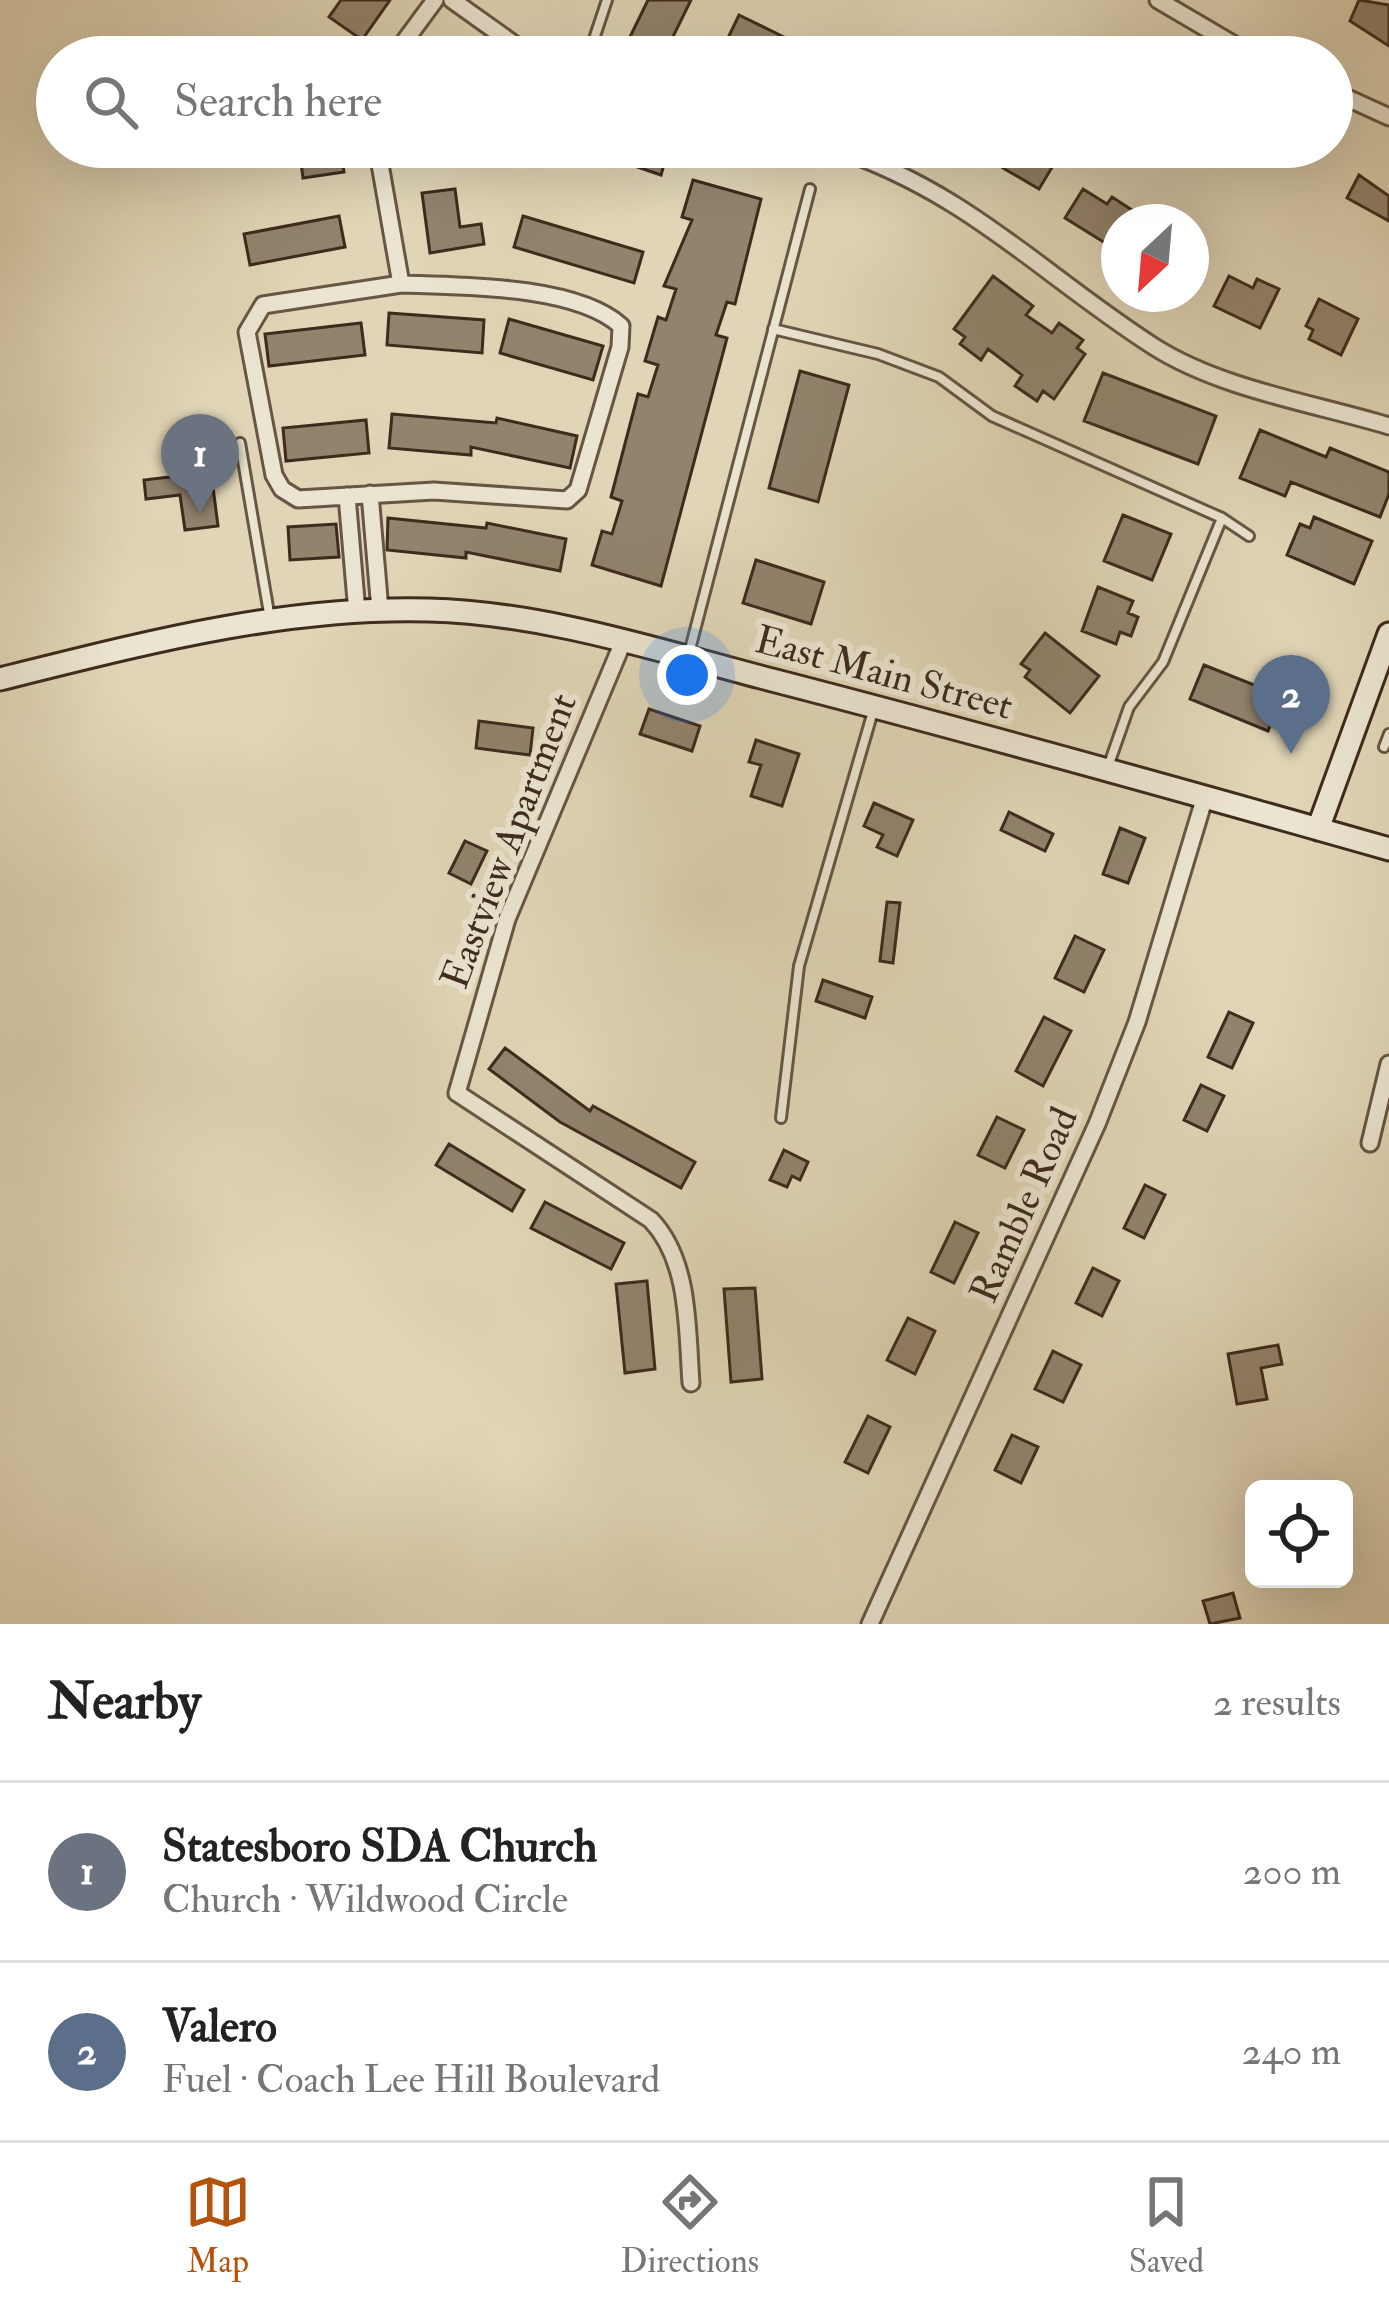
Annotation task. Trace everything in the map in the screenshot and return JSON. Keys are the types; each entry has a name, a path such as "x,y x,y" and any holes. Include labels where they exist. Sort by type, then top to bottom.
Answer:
{"main road":[{"name":"East Main Street","path":"0,679 171,636 270,620 368,610 502,617 622,642 874,706 1389,849"},
{"path":"1318,829 1389,634"}],"street":[{"path":"408,36 435,0"},
{"path":"452,0 503,36"},
{"path":"1158,0 1219,36"},
{"path":"1353,101 1389,117"},
{"path":"381,168 401,284"},
{"path":"881,168 950,198 1156,348 1226,377 1389,426"},
{"path":"401,284 489,287 604,311 621,326 620,347 578,490 567,500 460,491 370,494 298,499 282,489 274,475 247,332 263,304 401,284"},
{"path":"368,610 370,494"},
{"path":"347,496 368,610"},
{"name":"Eastview Apartment","path":"622,642 507,919 457,1093 651,1220 666,1236 678,1267 691,1383"},
{"name":"Ramble Road","path":"870,1624 1097,1124 1137,1022 1204,800"},
{"path":"1370,1143 1389,1064"}],"lane":[{"path":"595,36 608,0"},
{"path":"687,658 810,189"},
{"path":"773,329 878,354 939,377 992,416 1222,518 1249,536"},
{"path":"240,443 270,620"},
{"path":"1107,772 1123,721 1163,662 1222,518"},
{"path":"781,1118 799,966 874,706"},
{"path":"1384,747 1389,734"}],"building":[{"path":"341,0 390,0 365,36 356,36 329,17"},
{"path":"648,0 691,0 673,36 630,36"},
{"path":"1359,0 1389,5 1389,46 1350,21"},
{"path":"739,15 782,36 729,36"},
{"path":"302,168 343,168 344,172 303,178"},
{"path":"1003,168 1052,168 1039,189"},
{"path":"1359,175 1389,196 1389,221 1347,198"},
{"path":"693,180 761,199 735,304 727,302 716,335 727,338 661,586 592,565 602,531 612,534 622,501 611,497 638,394 648,397 658,365 645,361 658,317 666,320 676,289 664,286 692,220 682,217"},
{"path":"455,189 460,227 481,224 484,244 430,253 422,193"},
{"path":"1083,189 1107,204 1101,204 1101,240 1065,218"},
{"path":"339,216 345,247 250,265 244,234"},
{"path":"523,216 643,252 634,283 514,247"},
{"path":"993,276 1033,306 1026,315 1052,333 1059,323 1083,340 1077,348 1085,354 1054,399 1043,391 1037,401 1015,386 1022,375 988,349 981,360 960,344 965,337 954,329"},
{"path":"1229,276 1253,288 1257,279 1279,289 1260,328 1214,306"},
{"path":"1319,299 1358,319 1341,355 1309,339 1313,330 1306,326"},
{"path":"389,313 484,320 482,353 387,345"},
{"path":"509,319 603,346 593,380 500,353"},
{"path":"361,323 365,355 269,366 265,334"},
{"path":"800,371 849,385 818,502 769,488"},
{"path":"1103,373 1216,416 1198,464 1084,421"},
{"path":"392,414 496,423 497,418 577,436 570,468 471,447 471,455 389,448"},
{"path":"366,420 369,453 286,461 283,428"},
{"path":"1260,430 1326,457 1330,448 1389,472 1389,494 1380,517 1291,482 1285,496 1240,478"},
{"path":"211,472 218,526 185,530 180,495 146,499 144,480"},
{"path":"1123,515 1171,534 1152,580 1104,561"},
{"path":"1314,517 1372,541 1354,584 1287,555 1300,524 1310,528"},
{"path":"388,518 486,528 487,523 566,539 560,571 466,552 466,558 387,550"},
{"path":"336,524 339,557 290,560 288,527"},
{"path":"756,560 824,582 811,624 743,603"},
{"path":"1098,587 1133,601 1128,613 1138,617 1131,636 1120,632 1116,644 1082,631"},
{"path":"1045,633 1099,676 1070,713 1025,677 1030,670 1021,664"},
{"path":"1204,665 1282,696 1268,731 1190,699"},
{"path":"649,709 700,726 692,751 640,734"},
{"path":"479,721 533,728 530,755 476,748"},
{"path":"756,740 799,754 782,806 751,796 761,765 749,762"},
{"path":"874,803 913,820 897,856 877,847 883,835 864,826"},
{"path":"1009,812 1053,834 1045,851 1001,830"},
{"path":"1120,828 1145,838 1128,883 1103,874"},
{"path":"465,841 487,851 471,884 449,873"},
{"path":"887,902 900,903 893,963 880,961"},
{"path":"1075,936 1104,950 1084,992 1055,978"},
{"path":"823,980 872,997 865,1018 816,1001"},
{"path":"1229,1012 1253,1023 1232,1068 1208,1057"},
{"path":"1044,1017 1071,1031 1043,1086 1016,1071"},
{"path":"505,1048 590,1111 593,1106 695,1162 681,1188 560,1122 489,1069"},
{"path":"1201,1085 1224,1096 1207,1131 1184,1120"},
{"path":"997,1117 1024,1130 1005,1168 978,1155"},
{"path":"449,1144 524,1190 512,1211 436,1165"},
{"path":"784,1150 808,1162 800,1180 792,1176 787,1187 770,1180"},
{"path":"1145,1185 1165,1195 1144,1238 1124,1228"},
{"path":"545,1202 624,1243 611,1269 531,1228"},
{"path":"955,1222 978,1233 954,1283 931,1272"},
{"path":"1093,1268 1119,1281 1102,1316 1076,1303"},
{"path":"647,1281 655,1369 625,1373 616,1284"},
{"path":"755,1288 762,1379 731,1382 724,1289"},
{"path":"908,1318 935,1331 915,1374 887,1360"},
{"path":"1278,1345 1282,1364 1261,1368 1267,1399 1237,1404 1228,1354"},
{"path":"1053,1351 1081,1365 1063,1402 1035,1389"},
{"path":"868,1416 890,1427 868,1473 845,1462"},
{"path":"1012,1435 1038,1447 1021,1483 995,1470"},
{"path":"1233,1593 1240,1618 1210,1624 1203,1601"}],"place":[{"name":"Statesboro SDA Church","path":"200,513"},
{"name":"Valero","path":"1291,754"}]}
